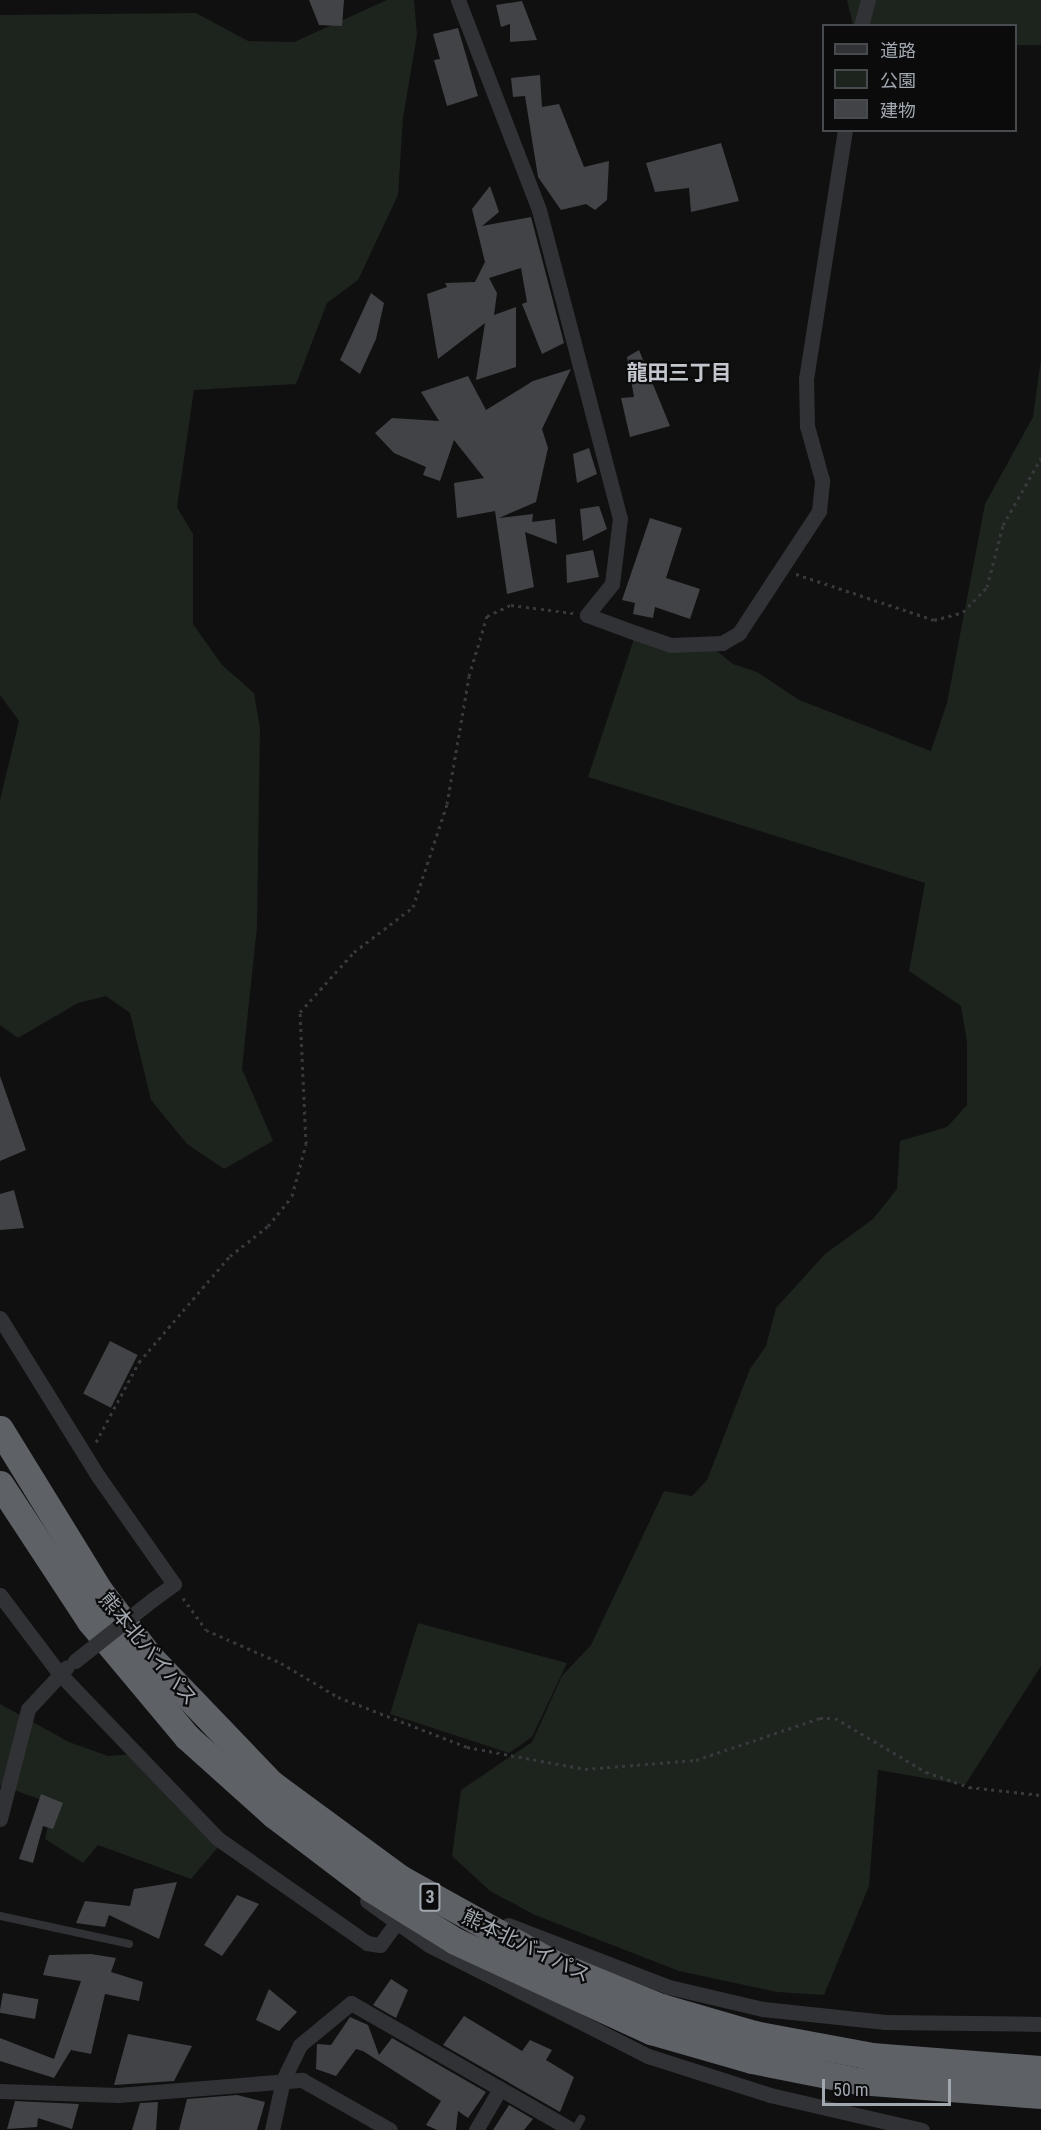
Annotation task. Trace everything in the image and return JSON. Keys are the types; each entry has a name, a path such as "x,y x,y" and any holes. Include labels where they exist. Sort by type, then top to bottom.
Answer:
{"highway":[{"name":"熊本北バイパス","path":"0,1429 99,1590 150,1657 272,1784 314,1817 468,1920 553,1963 661,2007 754,2034 871,2055 1041,2069"},
{"name":"熊本北バイパス","path":"0,1484 90,1621 208,1758 370,1888 533,1980 651,2031 752,2060 858,2081 1041,2095"}],"street":[{"path":"458,0 539,210 618,507 619,552 612,584 587,615 671,645 722,643 739,633 783,569 823,496 807,426 806,379 845,132"},
{"path":"862,24 868,0"},
{"path":"0,1318 88,1457 174,1584 59,1673 28,1709 0,1819"},
{"path":"0,1595 59,1673 218,1838 367,1943 380,1945 398,1922"},
{"path":"208,1758 286,1840 439,1950 648,2056 770,2095 922,2130"},
{"path":"314,1817 488,1917 669,1986 764,2009 885,2022 1041,2024"},
{"path":"272,2130 283,2080 300,2045 351,2003 500,2089 576,2126"},
{"path":"0,2091 118,2095 283,2080 317,2086 380,2128"},
{"path":"476,2130 500,2089"}],"lane":[{"path":"0,1916 129,1944"}],"path":[{"path":"783,569 934,620 963,612 987,587 1002,525 1041,458"},
{"path":"88,1457 138,1362 230,1256 268,1226 292,1196 306,1144 300,1012 354,952 413,907 447,804 469,676 487,616 511,605 587,615"},
{"path":"174,1584 206,1630 281,1663 338,1697 467,1747 585,1768 696,1760 820,1718 835,1718 926,1772 969,1787 1041,1795"}],"green space":[{"path":"387,0 414,0 417,35 403,118 398,195 358,280 327,303 296,384 194,390 177,507 193,534 193,624 222,665 254,693 260,728 257,927 242,1069 273,1141 224,1169 187,1144 151,1100 130,1013 106,996 78,1003 18,1038 0,1025 0,800 19,721 0,695 0,15 196,13 248,41 294,42"},
{"path":"847,0 1041,0 1041,45 1017,45 1017,24 853,24"},
{"path":"1041,359 1041,1666 965,1785 878,1770 869,1886 824,1995 777,1992 679,1971 535,1915 490,1891 452,1856 461,1790 532,1742 562,1676 591,1645 664,1491 692,1496 707,1480 750,1369 766,1346 776,1308 825,1254 873,1219 897,1189 900,1141 947,1127 967,1105 967,1042 961,1006 909,971 925,883 588,777 636,633 708,644 733,664 757,672 799,700 931,751 947,703 985,504 1033,417"},
{"path":"418,1623 567,1663 532,1737 509,1753 390,1714"},
{"path":"0,1704 69,1742 108,1756 135,1754 219,1846 191,1879 98,1845 83,1863 45,1839 53,1804 0,1785"}],"building":[{"path":"309,0 344,0 342,26 319,25"},
{"path":"522,1 537,40 510,42 510,24 501,27 496,5"},
{"path":"458,28 478,96 447,106 434,60 440,59 433,34"},
{"path":"540,75 542,107 559,104 584,167 609,161 607,200 595,210 586,204 561,210 538,177 525,96 513,97 511,78"},
{"path":"721,143 739,201 691,212 689,188 655,192 646,163"},
{"path":"490,186 499,212 482,226 531,217 564,343 542,354 522,304 527,302 521,268 489,278 497,293 494,315 516,307 516,367 476,380 485,323 438,359 427,294 447,287 445,283 475,282 485,262 472,209"},
{"path":"371,293 384,303 376,339 360,374 340,360"},
{"path":"639,350 670,426 630,437 621,398 634,397 627,357"},
{"path":"571,369 542,429 548,448 536,502 499,518 533,514 532,522 555,519 557,544 525,532 534,587 507,594 495,511 457,518 454,483 484,478 454,440 440,481 423,475 426,467 394,453 375,433 392,418 439,421 421,392 468,376 486,410 533,381"},
{"path":"589,448 597,474 577,483 573,454"},
{"path":"599,506 607,529 583,541 580,509"},
{"path":"650,518 682,528 666,578 700,589 690,619 655,607 653,618 633,614 635,603 622,600"},
{"path":"593,550 599,577 567,583 566,555"},
{"path":"0,1076 26,1150 0,1161"},
{"path":"14,1190 24,1228 0,1230 0,1194"},
{"path":"110,1341 138,1355 111,1408 83,1394"},
{"path":"41,1794 63,1803 53,1829 43,1826 33,1863 19,1859"},
{"path":"177,1882 159,1939 109,1915 105,1927 76,1923 85,1901 130,1906 134,1889"},
{"path":"237,1895 259,1904 222,1956 204,1945"},
{"path":"91,1954 116,1958 111,1972 143,1982 139,2001 105,1994 91,2054 71,2050 54,2078 0,2061 0,2038 54,2059 81,1981 43,1975 49,1955"},
{"path":"391,1979 408,1990 396,2018 373,2005"},
{"path":"269,1989 297,2012 279,2031 256,2020"},
{"path":"3,1993 38,1999 35,2019 0,2013"},
{"path":"464,2016 522,2051 530,2040 552,2050 546,2060 574,2077 560,2112 443,2045"},
{"path":"350,2017 368,2025 379,2055 392,2038 486,2092 468,2118 458,2111 456,2130 437,2130 426,2125 441,2101 363,2051 356,2049 336,2076 316,2069 317,2044 331,2045"},
{"path":"128,2034 192,2046 174,2081 114,2085"},
{"path":"237,2095 265,2102 257,2130 179,2130 187,2099"},
{"path":"15,2101 79,2104 72,2129 38,2118 37,2127 7,2129"},
{"path":"158,2102 156,2130 132,2130 140,2103"},
{"path":"509,2105 533,2119 524,2130 493,2130"}],"district":[{"name":"龍田三丁目","path":"679,373"}]}
